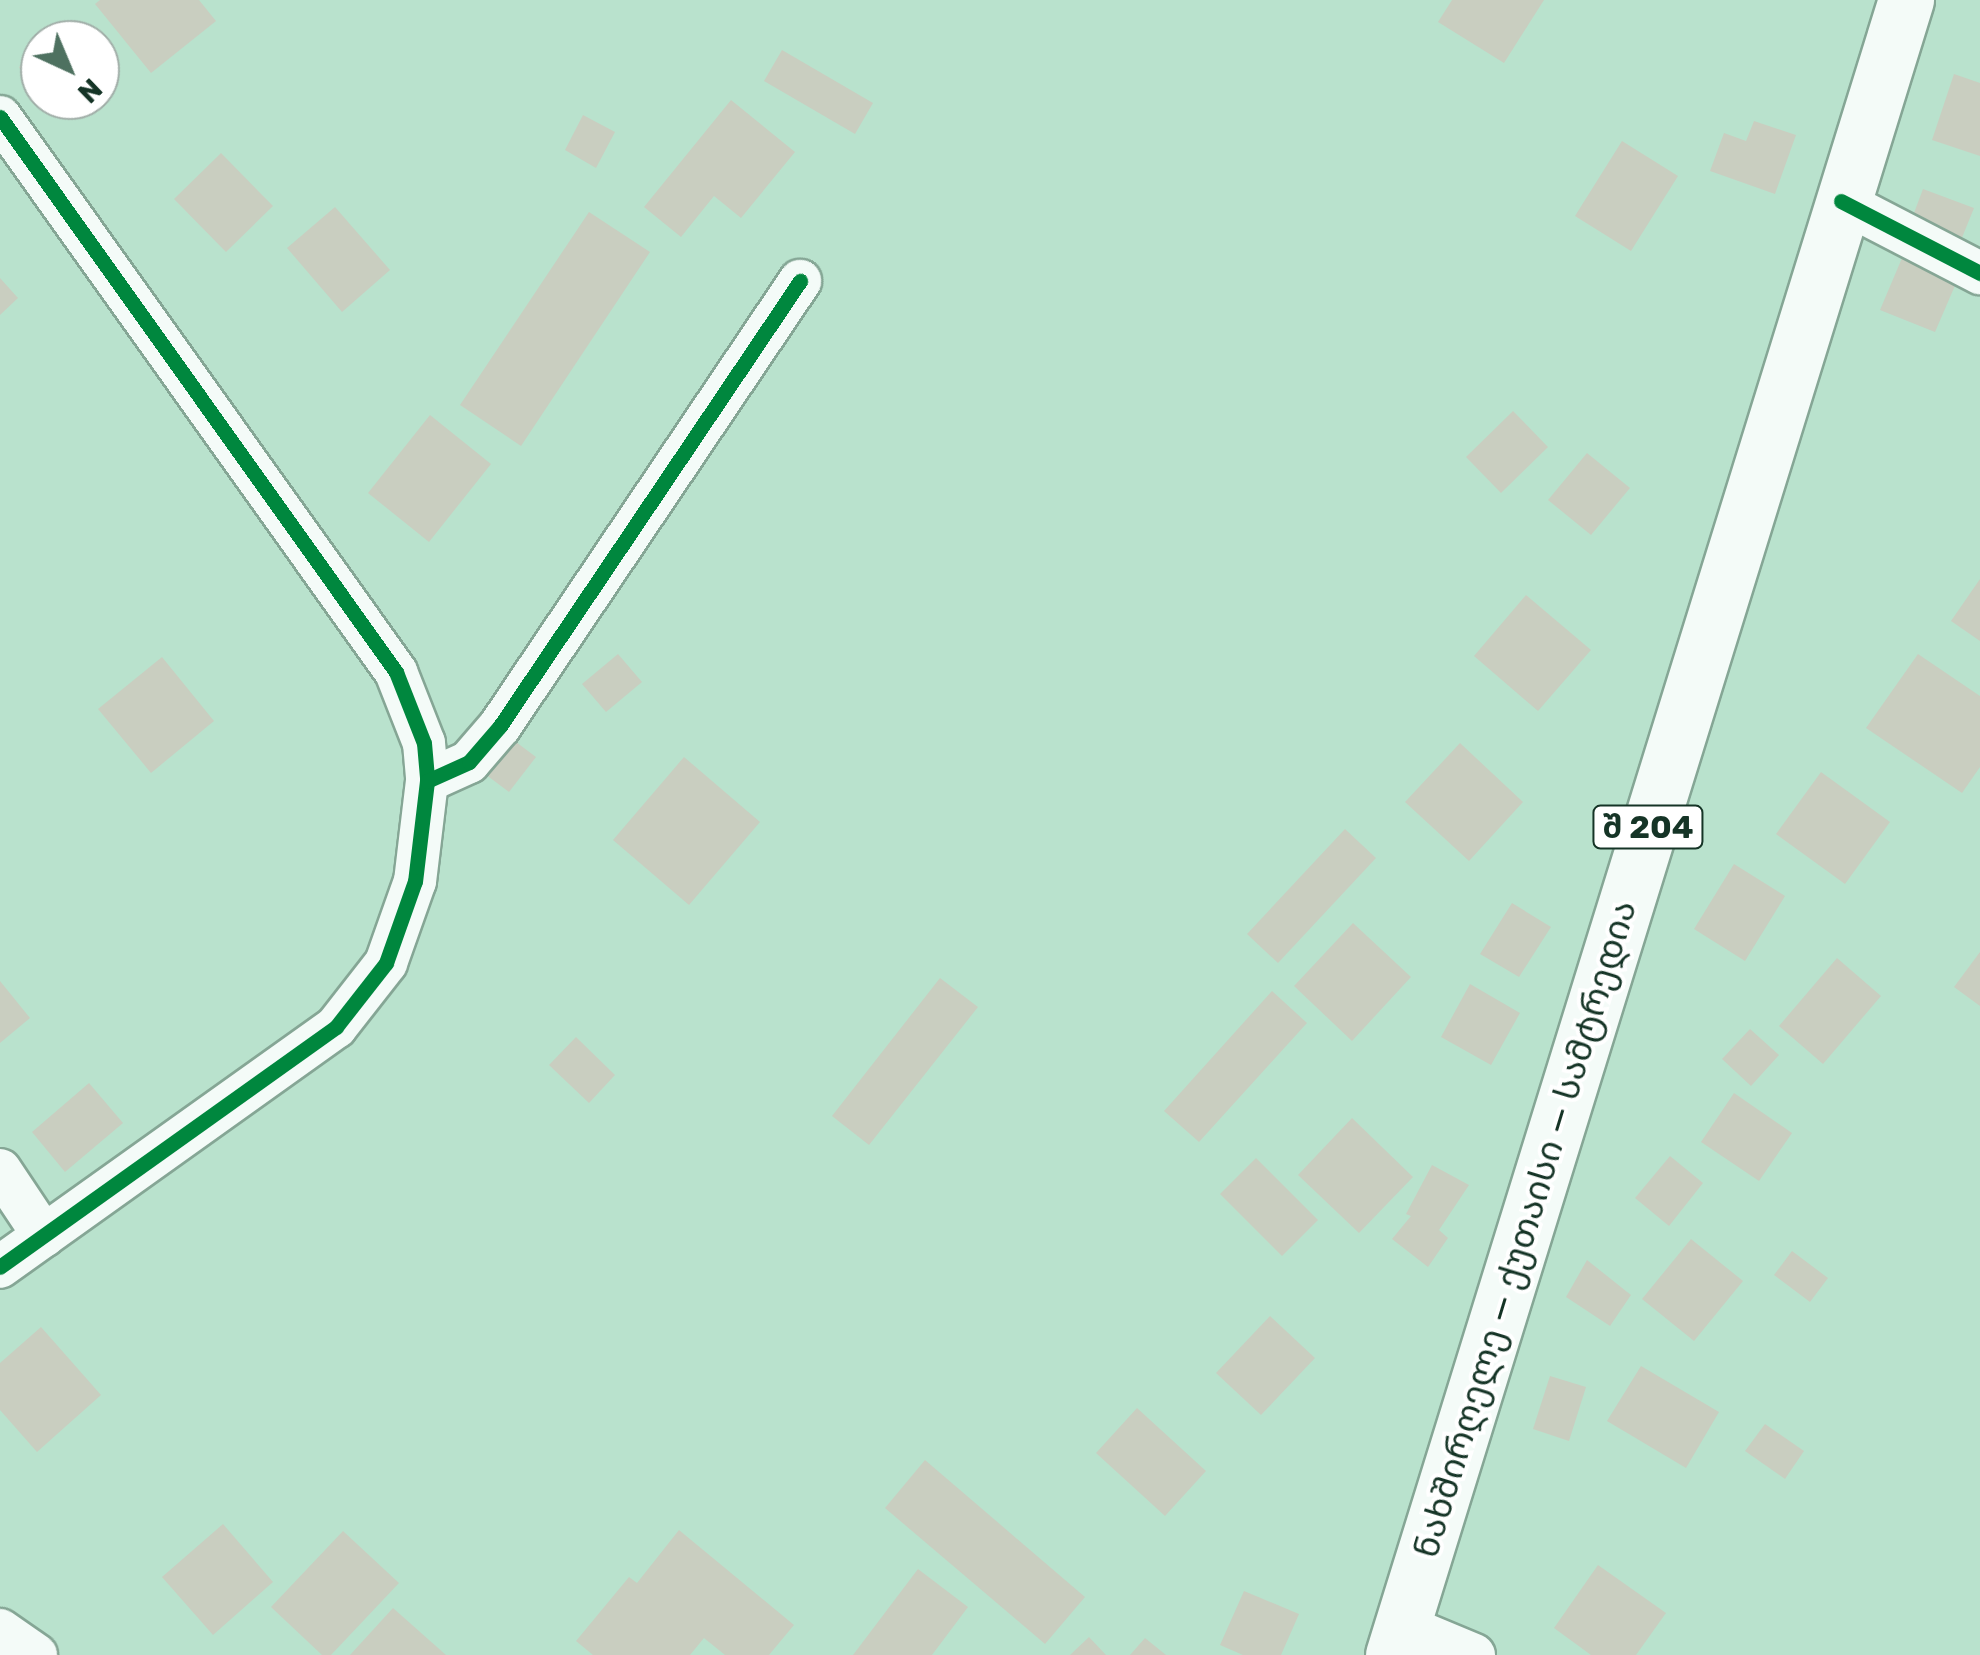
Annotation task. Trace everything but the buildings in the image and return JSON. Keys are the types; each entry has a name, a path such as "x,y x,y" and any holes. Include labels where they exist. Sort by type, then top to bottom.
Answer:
{"main road":[{"name":"ნახშირღელე — ქუთაისი — სამტრედია","path":"1398,1640 1906,0"}],"street":[{"path":"0,117 396,672 424,743 426,781 415,881 386,962 336,1028 0,1267"},
{"path":"1842,200 1980,273"},
{"path":"426,781 469,762 500,726 800,281"},
{"path":"0,1170 44,1236"},
{"path":"0,1630 36,1655"},
{"path":"1398,1640 1474,1655"}],"cycle path":[{"path":"0,117 396,672 424,743 427,781 415,881 386,963 336,1027 0,1267"},
{"path":"1841,201 1980,273"},
{"path":"427,781 469,762 500,726 800,281"}]}
